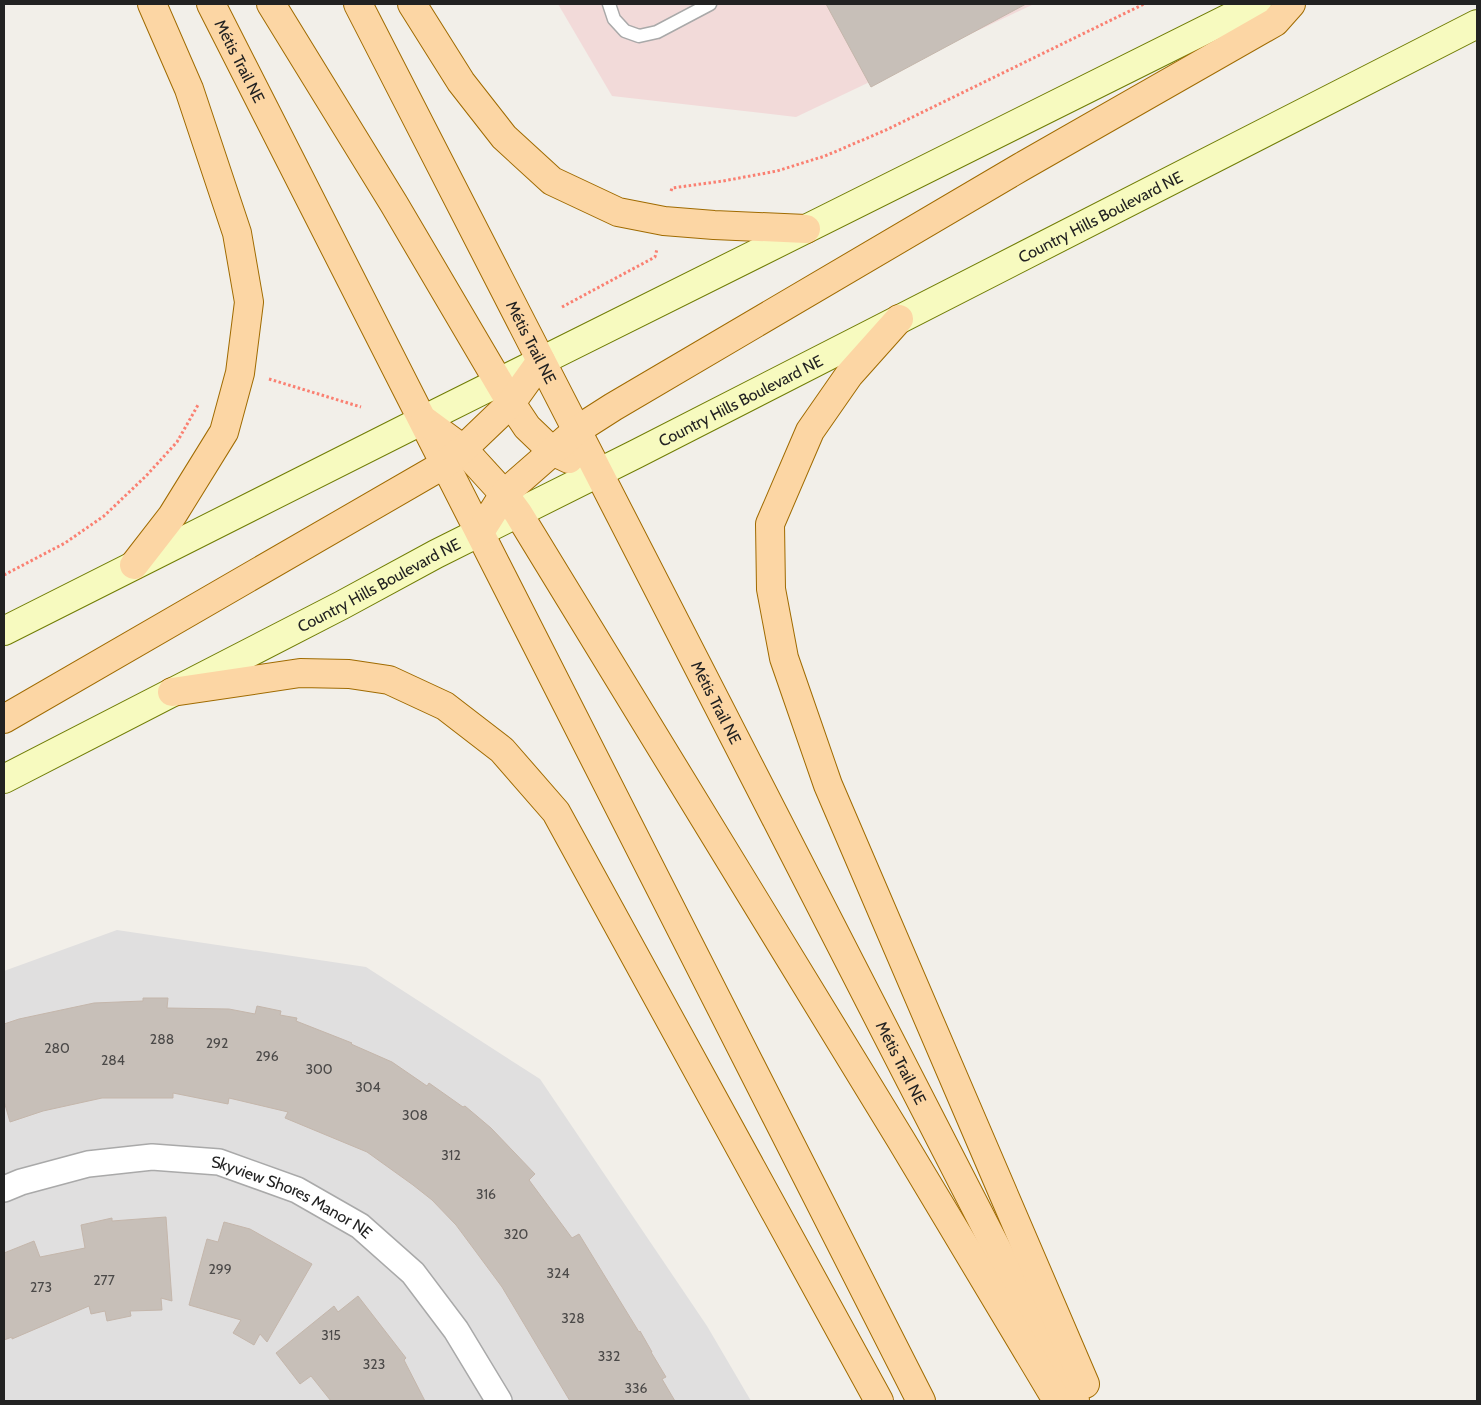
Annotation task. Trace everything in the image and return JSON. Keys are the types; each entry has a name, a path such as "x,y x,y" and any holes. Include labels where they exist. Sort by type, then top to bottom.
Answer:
{"main road":[{"path":"134,565 172,516 224,432 240,372 248,302 237,233 189,88 152,4"},
{"name":"Métis Trail NE","path":"211,4 423,420"},
{"path":"271,4 394,204 505,393 528,426 552,451 599,473"},
{"name":"Métis Trail NE","path":"358,4 1075,1401"},
{"path":"412,4 461,82 504,137 552,181 618,212 664,221 806,229"},
{"path":"4,719 454,456 505,393 541,361 1257,4"},
{"path":"511,503 552,451 577,430 621,402 1020,166 1275,22 1291,4"},
{"name":"Country Hills Boulevard NE","path":"4,778 480,532 511,503 599,473 1477,24"},
{"path":"899,319 849,376 810,431 770,524 771,589 784,658 828,785 1092,1401"},
{"path":"4,631 423,420 505,393"},
{"path":"423,420 454,456 511,503 901,1140 1058,1401"},
{"path":"454,456 480,532 921,1401"},
{"path":"172,692 300,673 349,674 389,680 445,706 502,750 556,812 879,1401"}],"street":[{"name":"Skyview Shores Manor NE","path":"4,1189 21,1182 88,1164 152,1157 219,1162 297,1190 360,1226 413,1273 456,1330 499,1401"}],"lane":[{"path":"609,4 614,19 625,31 639,36 657,32 710,4"}],"path":[{"path":"670,195 672,188 777,171 825,156 886,130 1144,4"},
{"path":"562,307 655,257 660,241"},
{"path":"269,379 362,407"},
{"path":"4,574 66,543 104,516 146,476 177,442 199,403"}],"shaded area":[{"path":"558,4 1034,4 796,117 612,96"},
{"path":"117,930 366,967 540,1079 707,1326 751,1401 4,1401 4,971"}],"building":[{"path":"826,4 1026,4 871,87"},
{"path":"143,998 168,998 167,1008 229,1009 255,1014 257,1006 281,1011 280,1015 297,1018 296,1021 352,1043 392,1062 427,1086 429,1083 463,1107 465,1106 491,1128 535,1174 529,1180 572,1238 579,1234 640,1331 666,1377 662,1379 675,1401 570,1401 502,1287 456,1225 432,1200 367,1152 285,1118 288,1112 229,1098 228,1104 173,1093 173,1098 102,1098 43,1111 10,1122 4,1101 4,1024 94,1003 143,1001"},
{"path":"166,1217 172,1301 161,1298 162,1310 130,1311 131,1316 107,1321 105,1311 91,1314 89,1306 12,1339 12,1337 4,1340 4,1253 34,1241 40,1257 85,1248 81,1225 112,1218 112,1221"},
{"path":"224,1222 250,1229 312,1264 267,1342 260,1334 254,1345 233,1333 241,1320 189,1305 207,1239 218,1242"},
{"path":"358,1296 406,1358 404,1360 425,1401 331,1401 311,1376 300,1384 276,1353 334,1306 338,1312"}]}
